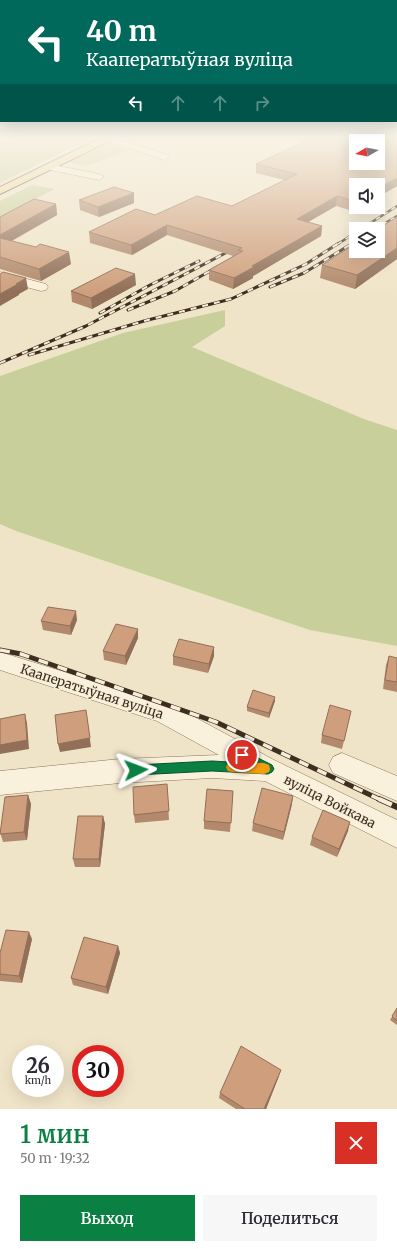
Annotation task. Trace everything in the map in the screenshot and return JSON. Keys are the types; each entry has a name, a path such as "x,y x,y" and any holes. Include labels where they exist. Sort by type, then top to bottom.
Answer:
{"street":[{"path":"0,276 41,287"},
{"name":"Кааператыўная вуліца","path":"0,661 165,713 268,769"},
{"path":"342,765 397,789"},
{"name":"вуліца Войкава","path":"0,783 120,770 212,766 268,769 397,835"}],"green space":[{"path":"22,190 54,190 0,217 0,201"},
{"path":"225,310 225,326 192,347 364,419 397,430 397,646 310,630 16,531 0,524 0,376 123,333"}],"building":[{"path":"107,190 123,190 134,193 98,207 79,200"},
{"path":"265,190 349,190 349,200 337,196 297,219 322,226 234,278 209,270 243,251 238,250 242,248 167,225 131,245 89,232 136,209 155,215 197,196 232,206"},
{"path":"34,199 56,204 0,235 0,217"},
{"path":"397,217 397,248 385,256 385,225"},
{"path":"0,238 36,247 40,244 69,252 39,269 0,257"},
{"path":"349,248 349,258 382,258 357,275 322,265"},
{"path":"116,268 135,274 91,298 71,291"},
{"path":"3,272 26,278 0,294 0,274"},
{"path":"48,607 76,611 70,626 41,621"},
{"path":"116,624 138,629 125,656 103,651"},
{"path":"179,639 214,647 209,664 173,656"},
{"path":"389,656 397,658 397,682 385,680"},
{"path":"253,690 275,697 269,713 247,707"},
{"path":"330,705 351,711 344,741 322,735"},
{"path":"86,710 90,738 58,744 55,715"},
{"path":"25,714 27,740 0,745 0,719"},
{"path":"167,784 169,811 134,815 133,787"},
{"path":"262,788 293,796 284,832 253,823"},
{"path":"207,789 233,791 231,823 204,821"},
{"path":"28,795 24,832 0,834 5,797"},
{"path":"323,810 350,822 339,849 312,837"},
{"path":"78,816 103,816 99,859 73,859"},
{"path":"6,930 29,932 19,976 0,974 0,953"},
{"path":"84,937 118,946 106,987 71,978"},
{"path":"397,1008 397,1021 392,1016"},
{"path":"241,1046 281,1070 264,1109 245,1109 220,1093"}],"railway":[{"path":"372,222 397,206"},
{"path":"385,223 397,216"},
{"path":"338,244 349,237"},
{"path":"29,355 144,321 231,299 306,264 339,243"},
{"path":"270,287 304,273 349,245"},
{"path":"0,363 86,326 235,248"},
{"path":"100,313 150,285 199,261"},
{"path":"128,310 175,291 217,267"},
{"path":"0,650 21,654 216,722 381,800"},
{"path":"379,799 397,807"}],"slow traffic":[{"path":"232,767 264,769"}],"route":[{"path":"136,770 212,766 268,769 242,755"}]}
